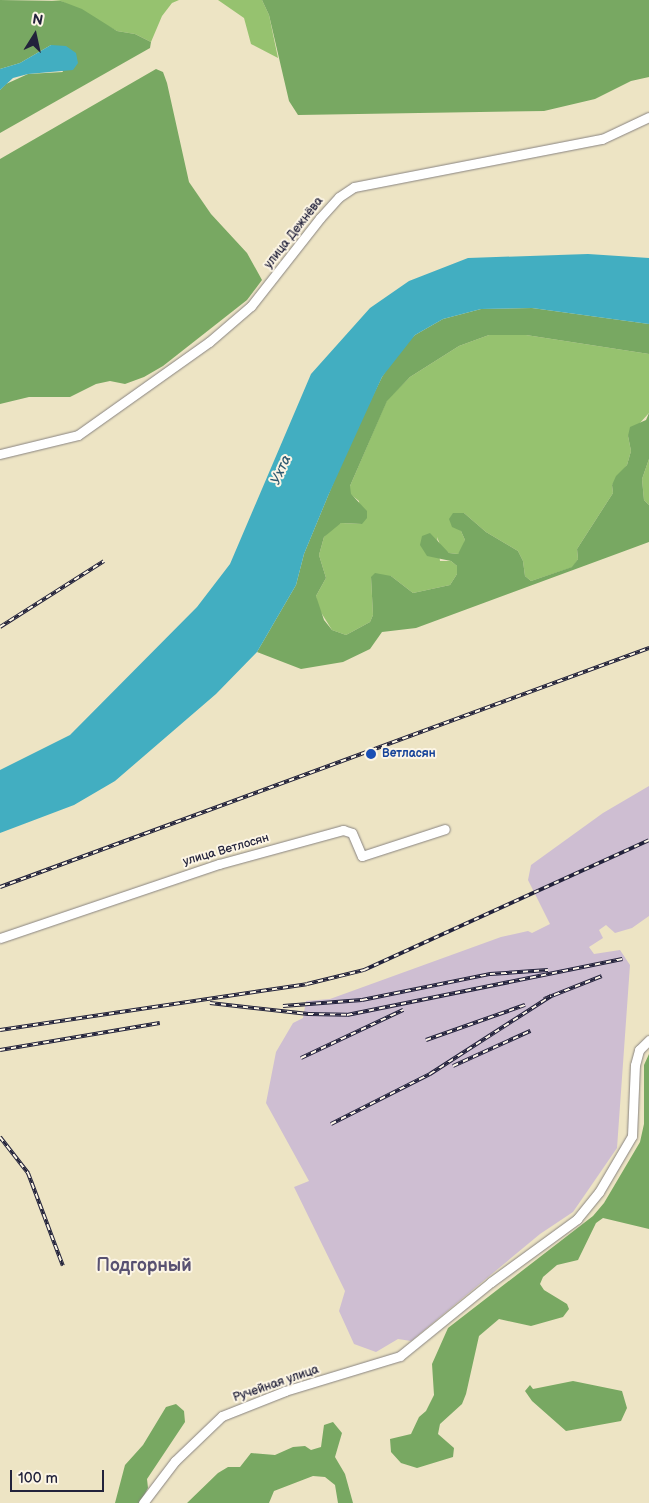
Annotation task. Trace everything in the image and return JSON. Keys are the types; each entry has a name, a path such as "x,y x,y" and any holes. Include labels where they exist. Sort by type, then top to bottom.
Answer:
{"street":[{"name":"улица Дежнёва","path":"0,454 78,435 209,342 251,306 320,218 339,197 354,187 602,139 649,117"},
{"name":"улица Ветлосян","path":"0,938 219,864 343,830 352,833 362,856 445,829"},
{"name":"Ручейная улица","path":"143,1503 175,1462 222,1416 285,1392 384,1363 412,1349 491,1282 570,1226 593,1200 632,1136 634,1065 639,1050 649,1040"}],"shaded area":[{"path":"649,786 649,916 632,928 615,933 606,925 599,930 603,938 589,947 594,954 620,950 630,965 617,1148 573,1212 540,1234 411,1341 398,1339 376,1352 354,1344 339,1311 345,1291 294,1187 309,1181 266,1103 276,1052 293,1023 303,1018 306,1001 330,999 501,937 528,931 532,933 550,924 528,880 531,865 603,813"}],"green space":[{"path":"0,0 61,1 82,9 117,31 135,34 151,42 150,48 0,133 0,90 6,84 28,74 63,72 51,45 20,63 0,69"},
{"path":"52,0 179,0 172,3 162,16 151,42 135,34 117,31 61,1"},
{"path":"218,0 262,0 269,15 278,58 251,44 244,18"},
{"path":"262,0 649,0 649,77 631,81 595,99 544,111 298,115 289,101 269,15"},
{"path":"156,69 163,72 167,83 189,182 211,214 247,253 262,280 247,300 163,366 144,377 125,384 110,381 96,384 70,397 29,397 0,404 0,159"},
{"path":"532,308 649,324 649,354 526,335 489,335 459,346 410,377 387,401 350,486 351,494 367,511 367,518 362,524 341,523 324,537 319,555 326,578 316,596 324,620 332,630 346,635 370,622 373,615 371,577 375,573 391,576 413,593 450,585 457,574 457,566 451,561 427,556 420,545 422,536 430,533 449,553 458,554 465,540 461,531 452,527 449,519 453,513 464,513 486,532 518,551 523,561 525,576 531,581 572,567 578,559 577,549 613,493 612,485 616,476 627,465 631,451 628,436 630,427 646,420 649,413 649,459 642,479 644,500 649,505 649,542 416,628 382,632 370,649 343,662 301,669 257,652 296,585 304,554 349,445 382,377 397,353 415,335 443,319 481,309"},
{"path":"489,335 526,335 649,354 649,413 628,436 631,451 627,465 612,485 613,493 577,549 578,559 573,567 531,581 525,576 523,561 518,551 486,532 464,513 453,513 465,540 464,547 458,554 449,553 441,547 437,537 440,561 451,561 457,566 457,574 450,585 413,593 391,576 371,577 373,615 370,622 346,635 332,630 317,606 316,596 326,578 319,555 324,537 332,527 341,523 361,524 359,501 350,494 350,486 387,400 410,377 459,346"},
{"path":"649,459 649,505 644,500 642,479"},
{"path":"649,1054 649,1229 603,1218 596,1223 578,1260 557,1265 543,1277 540,1284 544,1290 567,1304 569,1309 563,1317 531,1326 499,1319 479,1336 462,1404 440,1424 438,1434 454,1448 453,1457 417,1468 401,1463 391,1452 390,1439 411,1434 419,1417 426,1411 434,1395 432,1364 448,1328 593,1216 604,1203 640,1142 644,1124 644,1065"},
{"path":"573,1381 622,1391 627,1408 621,1421 566,1431 532,1401 525,1391 530,1385 533,1389"},
{"path":"176,1404 184,1411 185,1422 147,1479 148,1488 140,1503 115,1503 125,1465 143,1445 166,1407"},
{"path":"333,1422 342,1433 335,1457 345,1474 353,1503 338,1503 335,1485 325,1477 313,1476 274,1491 269,1503 187,1503 218,1473 228,1467 240,1467 251,1453 275,1455 293,1447 305,1446 311,1450 321,1447 324,1425"}],"water":[{"path":"51,45 66,46 76,53 78,63 73,70 28,74 13,78 0,90 0,69 20,63"},
{"name":"Ухта","path":"588,254 649,258 649,324 532,308 481,309 443,319 415,335 382,377 304,554 296,585 257,652 216,694 115,781 74,805 0,833 0,770 70,735 197,607 230,564 311,374 370,308 409,281 468,258"}],"railway":[{"path":"0,627 104,561"},
{"path":"0,887 649,648"},
{"path":"0,1030 307,984 364,970 649,840"},
{"path":"210,1003 308,1014 347,1015 622,959"},
{"path":"283,1006 362,1000 490,974 548,970"},
{"path":"544,999 602,976"},
{"path":"331,1124 430,1074 551,996"},
{"path":"426,1040 525,1005"},
{"path":"301,1058 403,1010"},
{"path":"0,1050 160,1023"},
{"path":"453,1066 530,1031"},
{"path":"0,1137 28,1173 63,1266"}],"place":[{"name":"Ветласян","path":"371,754"}],"district":[{"name":"Подгорный","path":"144,1266"}]}
